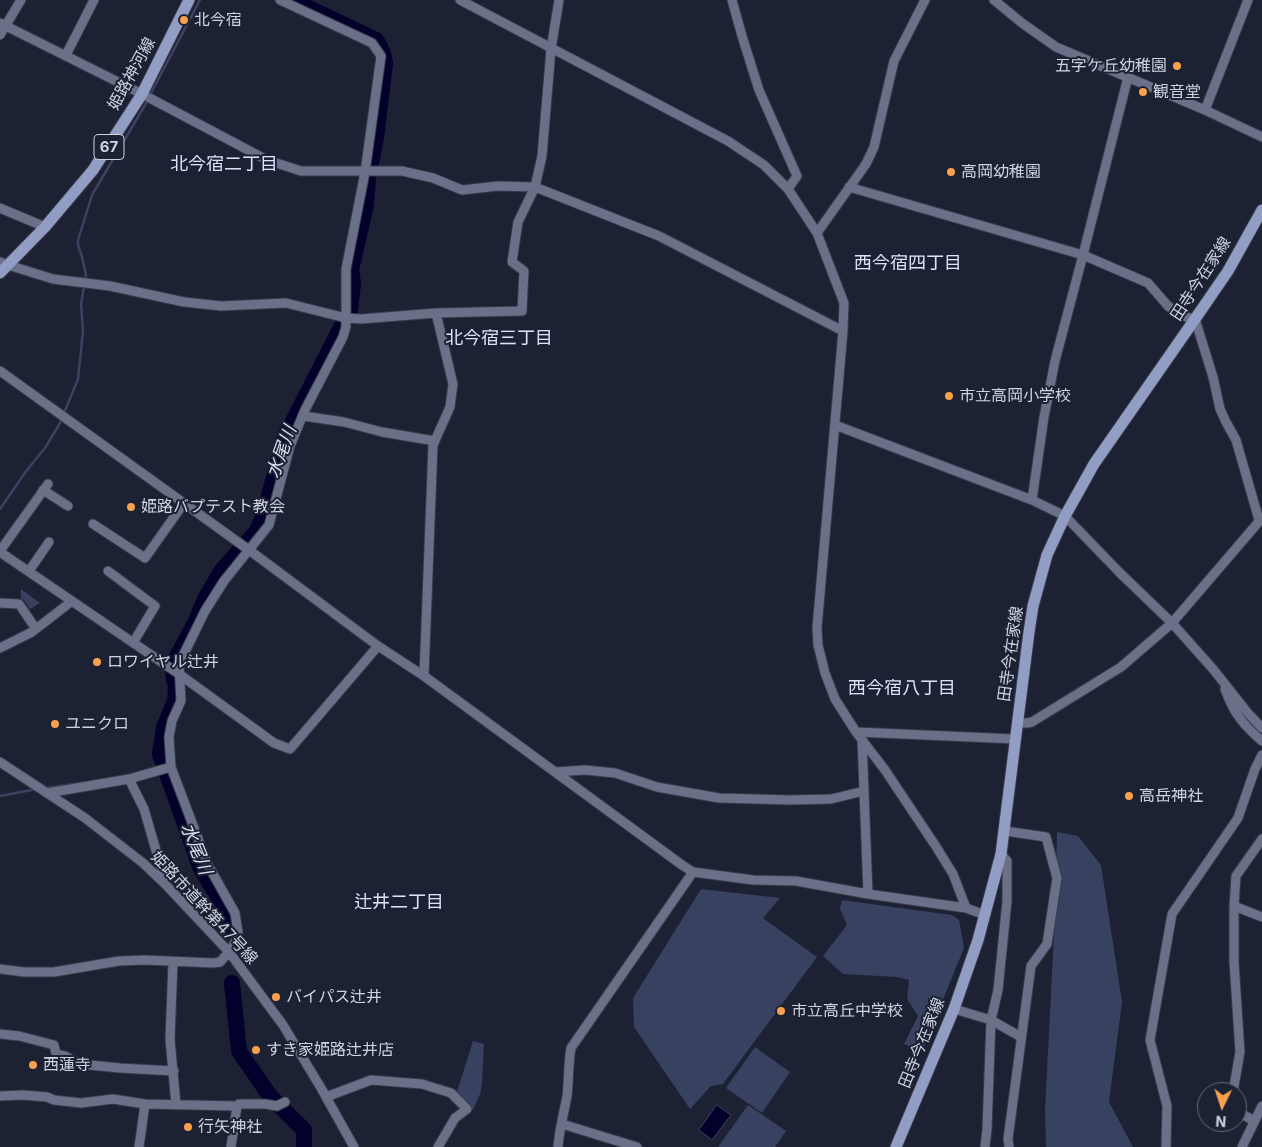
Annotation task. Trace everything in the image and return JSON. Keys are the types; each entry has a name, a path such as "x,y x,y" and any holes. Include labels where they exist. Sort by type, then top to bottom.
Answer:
{"main road":[{"name":"姫路神河線","path":"3,267 45,227 93,170 142,94 189,0"},
{"name":"田寺今在家線","path":"896,1147 954,1009 978,940 1001,854 1033,606 1047,555 1064,516 1094,464 1228,271 1262,210"}],"street":[{"path":"0,35 3,24 21,0"},
{"path":"66,55 94,0"},
{"path":"0,969 24,972 54,972 145,960 214,963 220,962 237,939 238,932 235,913 208,864 171,767 169,737 172,721 181,701 179,664 205,611 224,581 269,525 290,446 343,337 346,327 346,269 365,172 381,56 372,43 280,0"},
{"path":"460,0 728,141 764,165 788,189 817,233 844,303 817,628 818,645 825,673 835,699 935,845 952,874 966,908"},
{"path":"3,267 53,279 110,286 184,302 221,306 286,303 346,318 361,319 436,313 522,311 524,271 512,262 518,222 535,187 542,156 551,49 559,0"},
{"path":"732,0 759,90 797,176 788,189"},
{"path":"817,233 866,164 874,147 894,61 925,0"},
{"path":"994,0 1022,24 1056,47 1205,110 1262,137"},
{"path":"1205,110 1248,0"},
{"path":"3,24 267,160 301,172 402,171 434,178 462,190 498,186 535,187 659,236 843,331"},
{"path":"1032,500 1044,417 1055,361 1128,77"},
{"path":"849,187 1083,255 1148,283 1168,306 1182,316 1195,319 1213,377 1220,409 1236,440 1261,519 1172,624 1121,667 1032,722 1017,723"},
{"path":"0,208 45,227"},
{"path":"424,676 433,445 450,407 453,384 436,313"},
{"path":"0,371 693,872 753,880 796,881 868,894 966,908 985,915"},
{"path":"303,416 344,422 382,432 435,441"},
{"path":"835,425 1032,500 1064,516 1172,624 1214,669 1247,712 1262,728"},
{"path":"68,506 46,487 0,551 179,674 274,743 290,749 378,646"},
{"path":"93,524 145,558 184,503"},
{"path":"29,571 49,542"},
{"path":"108,571 155,606 133,643"},
{"path":"0,648 36,629 72,601"},
{"path":"0,603 19,604 36,629"},
{"path":"1224,683 1235,711 1244,724 1262,741"},
{"path":"859,736 1015,739"},
{"path":"859,736 864,791 868,894"},
{"path":"1166,1147 1167,1106 1150,1040 1172,914 1238,818 1255,769 1262,755"},
{"name":"姫路市道幹第47号線","path":"0,762 85,818 143,864 166,885 229,952 283,1025 354,1147"},
{"path":"47,793 129,779 171,767"},
{"path":"555,772 586,770 615,773 656,787 719,798 831,799 864,791"},
{"path":"129,779 144,808 166,885"},
{"path":"1005,831 1046,837 1057,878 1047,944 1031,966 1008,1139 1009,1147"},
{"path":"1235,1082 1240,1052 1234,962 1236,876 1262,839"},
{"path":"985,1147 992,1020 998,990 1007,901 1007,861 1001,854"},
{"path":"558,1147 558,1138 567,1094 568,1060 571,1048 693,872"},
{"path":"1234,906 1262,917"},
{"path":"174,962 170,1039 176,1105"},
{"path":"954,1009 992,1020 1021,1037"},
{"path":"0,1034 19,1036 54,1045 56,1054 65,1056 80,1064 174,1071"},
{"path":"326,1097 371,1080 422,1084 451,1094 466,1109 455,1118 438,1147"},
{"path":"0,1096 23,1095 81,1103 113,1099 145,1104 176,1105 237,1106 239,1104 282,1104"},
{"path":"139,1147 145,1104"},
{"path":"231,1147 237,1106"},
{"path":"1242,1147 1262,1106"},
{"path":"1247,1117 1254,1121"},
{"path":"562,1124 637,1147"}],"shaded area":[{"path":"21,589 40,603 30,609 24,600 21,599"},
{"path":"1057,832 1078,836 1101,865 1122,1002 1109,1102 1133,1147 1046,1147 1045,1110 1055,915"},
{"path":"701,889 780,898 763,918 817,957 723,1084 711,1086 690,1109 634,1027 633,998"},
{"path":"842,900 952,915 959,920 964,948 922,1051 904,1044 918,1016 907,999 909,980 897,977 843,974 823,956 847,925 840,909"},
{"path":"473,1041 484,1044 482,1084 473,1110 456,1095"},
{"path":"755,1047 790,1072 762,1113 726,1088"},
{"path":"717,1105 731,1115 712,1140 699,1130"},
{"path":"748,1105 786,1131 775,1147 718,1147"}],"waterway":[{"path":"150,95 200,0"},
{"name":"水尾川","path":"232,931 229,914 201,869 160,754 164,727 175,701 176,686 173,664 196,621 205,599 222,570 257,531 263,517 285,437 350,310 353,283 351,270 366,205 368,178 376,138 385,63 382,51 376,40 292,0"},
{"path":"0,509 45,448 60,423 78,379 83,331 81,304 86,275 78,240 92,195 148,100"},
{"path":"45,788 87,782"},
{"path":"0,796 37,789"},
{"name":"水尾川","path":"232,983 239,1051 270,1096 304,1130 304,1147"}],"place":[{"name":"北今宿","path":"184,20"},
{"name":"五字ケ丘幼稚園","path":"1177,66"},
{"name":"観音堂","path":"1143,92"},
{"name":"高岡幼稚園","path":"951,172"},
{"name":"市立高岡小学校","path":"949,396"},
{"name":"姫路バプテスト教会","path":"131,507"},
{"name":"ロワイヤル辻井","path":"97,662"},
{"name":"ユニクロ","path":"55,724"},
{"name":"高岳神社","path":"1129,796"},
{"name":"バイパス辻井","path":"276,997"},
{"name":"市立高丘中学校","path":"781,1011"},
{"name":"すき家姫路辻井店","path":"256,1050"},
{"name":"西蓮寺","path":"33,1065"},
{"name":"行矢神社","path":"188,1127"}],"district":[{"name":"北今宿二丁目","path":"224,165"},
{"name":"西今宿四丁目","path":"908,264"},
{"name":"北今宿三丁目","path":"499,339"},
{"name":"西今宿八丁目","path":"902,689"},
{"name":"辻井二丁目","path":"399,903"}]}
